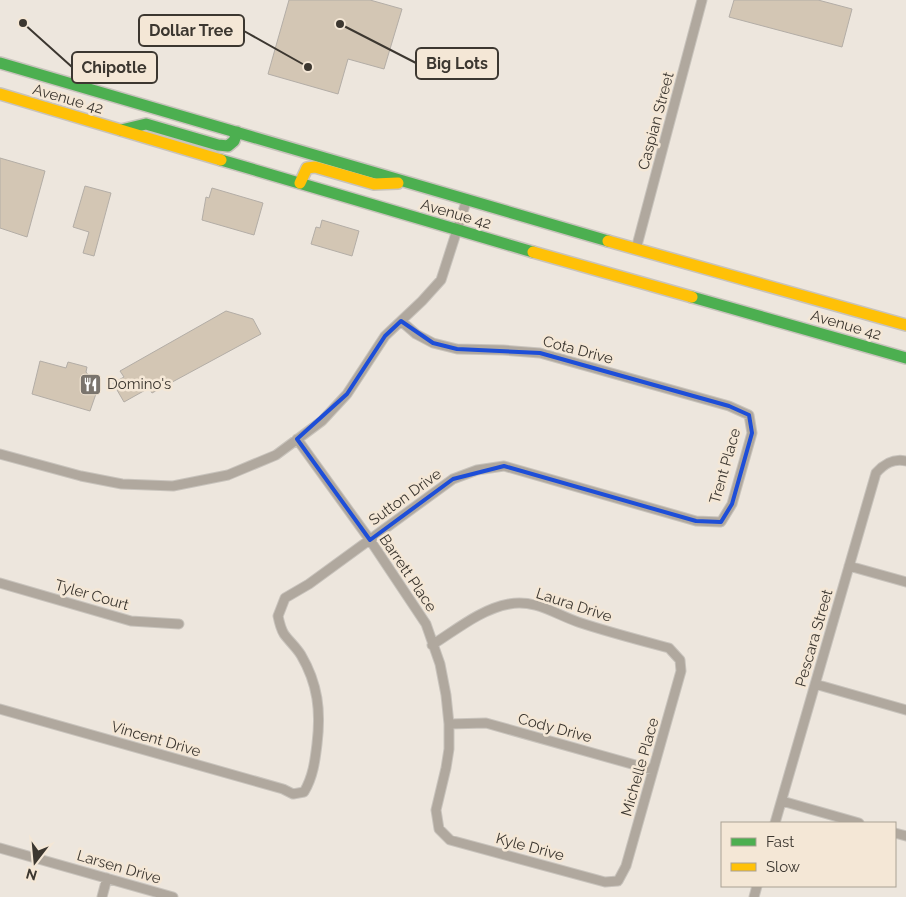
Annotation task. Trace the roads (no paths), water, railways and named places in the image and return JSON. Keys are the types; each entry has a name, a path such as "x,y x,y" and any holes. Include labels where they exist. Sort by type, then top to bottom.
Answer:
{"main road":[{"name":"Avenue 42","path":"0,63 636,249 906,325"},
{"name":"Avenue 42","path":"0,94 457,231 906,358"},
{"path":"121,130 146,124 218,145 228,146 234,141 237,132"},
{"path":"300,183 307,168 315,167 374,184 410,182"}],"street":[{"name":"Caspian Street","path":"636,249 702,0"},
{"path":"0,454 81,476 122,484 173,486 228,475 276,455 322,421 347,394 384,336 422,301 441,280 467,199"},
{"name":"Cota Drive","path":"401,321 416,334 433,344 457,349 540,353 729,406 749,415"},
{"name":"Trent Place","path":"721,522 732,504 752,433 749,415"},
{"name":"Barrett Place","path":"297,440 370,540 426,624 441,672 449,724 446,768 436,810 438,829"},
{"name":"Pescara Street","path":"775,822 876,473 885,464 901,460 906,461"},
{"name":"Sutton Drive","path":"304,792 311,780 315,762 319,708 316,689 300,654 283,633 278,616 285,598 309,584 453,479 477,470 504,466 696,521 721,522"},
{"path":"849,566 906,582"},
{"name":"Tyler Court","path":"0,583 131,621 179,624"},
{"name":"Laura Drive","path":"432,644 487,611 509,604 526,603 549,609 579,622 669,648 680,660"},
{"name":"Michelle Place","path":"618,881 626,866 681,671 680,660"},
{"path":"815,684 906,710"},
{"name":"Vincent Drive","path":"0,709 293,794 304,792"},
{"name":"Cody Drive","path":"449,724 486,724 653,770"},
{"path":"782,801 856,822"},
{"name":"Kyle Drive","path":"438,829 450,840 605,882 618,881"},
{"name":"Larsen Drive","path":"0,848 173,897"},
{"path":"102,897 107,878"}],"place":[{"name":"Chipotle","path":"23,23"},
{"name":"Big Lots","path":"340,24"},
{"name":"Dollar Tree","path":"308,67"},
{"name":"Domino's","path":"91,384"}]}
